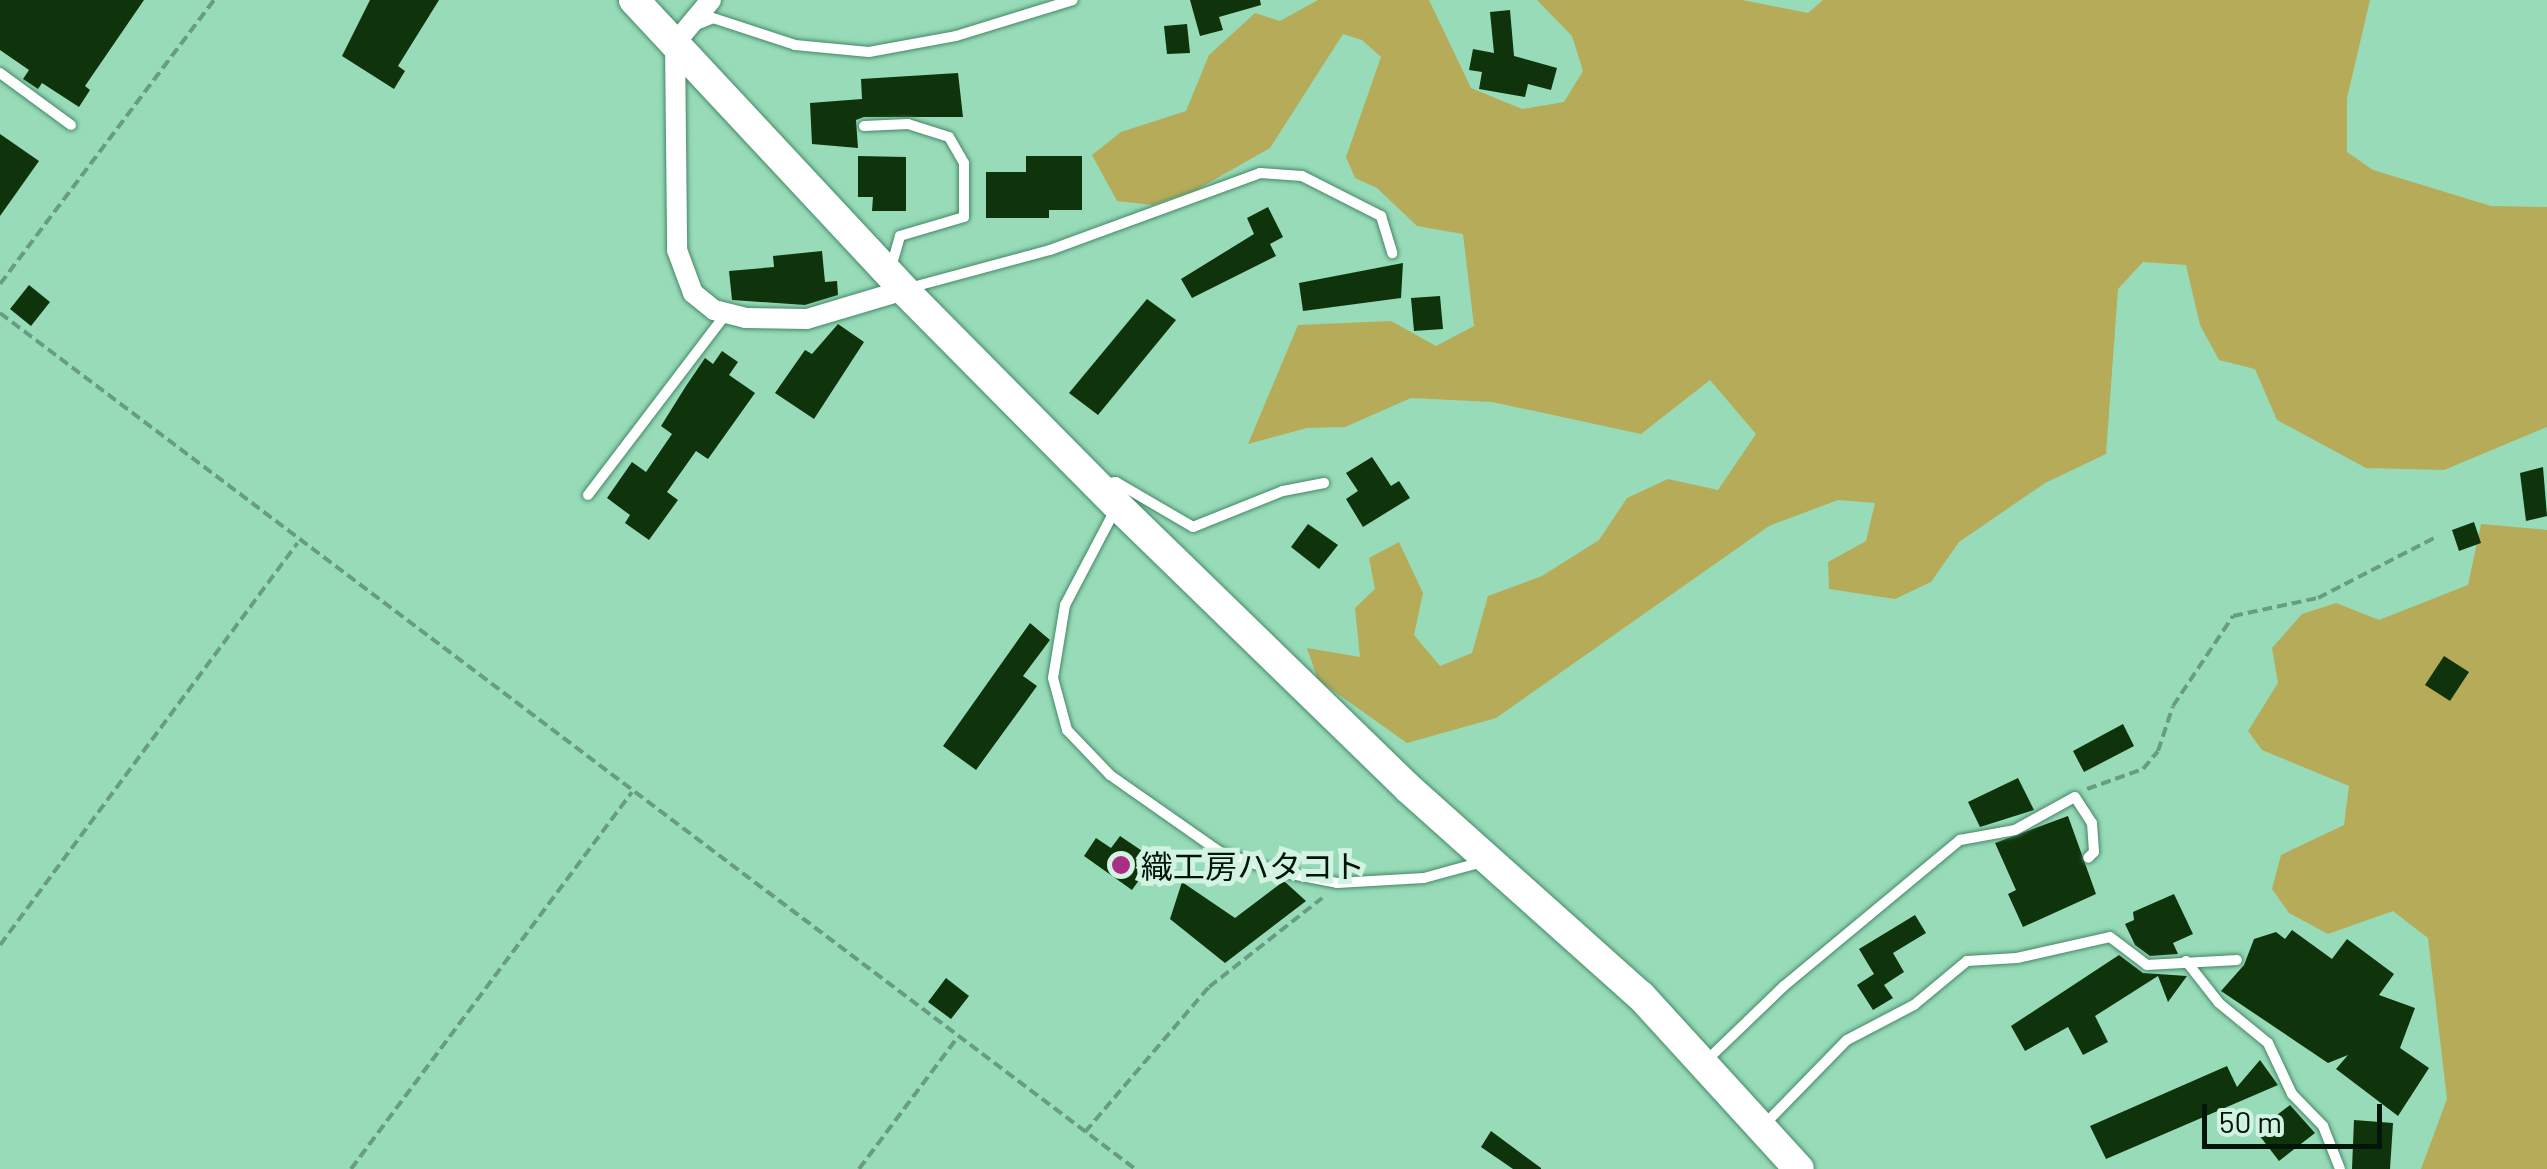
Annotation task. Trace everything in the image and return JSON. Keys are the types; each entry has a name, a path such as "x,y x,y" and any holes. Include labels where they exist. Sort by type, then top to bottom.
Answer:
{"street":[{"path":"634,0 683,35 897,282 1108,495 1488,861 1706,1062 1799,1169"},
{"path":"711,0 683,35 677,250 693,293 726,314 807,318 897,282"}],"lane":[{"path":"683,35 713,18 795,44 870,52 956,36 1073,0"},
{"path":"0,73 71,126"},
{"path":"864,126 908,124 950,137 964,163 964,217 900,236 897,282 1050,250 1260,173 1302,176 1382,216 1392,253"},
{"path":"588,495 726,314"},
{"path":"1324,483 1283,490 1193,527 1116,482 1064,605 1053,678 1067,730 1110,775 1220,852 1340,882 1424,878 1488,861"},
{"path":"1706,1062 1784,986 1960,840 2015,830 2075,797 2085,803 2092,824 2088,858"},
{"path":"1762,1126 1847,1040 1914,1005 1967,961 2017,958 2110,937 2147,965 2237,960"},
{"path":"2186,960 2219,1003 2268,1043 2292,1094 2323,1126 2340,1169"}],"path":[{"path":"0,284 214,0"},
{"path":"0,313 297,543 1134,1169"},
{"path":"2075,797 2143,768 2158,751 2173,706 2233,616 2318,598 2438,536"},
{"path":"0,945 297,543"},
{"path":"350,1169 632,792"},
{"path":"1085,1132 1210,987 1340,882"},
{"path":"859,1169 957,1038"}],"shaded area":[{"path":"1318,0 1429,0 1471,88 1522,109 1564,102 1583,71 1572,36 1537,0 1742,0 1808,13 1823,0 2370,0 2347,98 2347,152 2373,170 2491,206 2547,207 2547,427 2444,470 2366,468 2277,420 2255,369 2219,360 2200,325 2186,265 2143,262 2118,289 2106,454 2045,483 1959,542 1931,582 1895,599 1829,589 1828,562 1866,541 1875,503 1838,500 1769,526 1496,718 1407,743 1318,680 1307,648 1360,657 1355,608 1375,589 1369,558 1399,542 1423,593 1414,635 1440,666 1472,653 1488,596 1542,576 1599,540 1627,498 1668,479 1718,490 1756,434 1710,380 1641,434 1492,402 1411,398 1345,427 1307,428 1248,444 1298,325 1391,321 1436,346 1474,326 1463,234 1417,226 1377,188 1355,178 1346,157 1381,57 1362,40 1343,34 1270,148 1196,190 1153,205 1117,201 1092,155 1121,132 1186,111 1209,55 1255,13 1280,21"},
{"path":"2481,524 2547,530 2547,1169 2421,1169 2447,1099 2428,938 2393,911 2328,934 2289,913 2272,889 2281,855 2344,825 2349,786 2262,750 2248,731 2278,683 2272,648 2302,614 2336,603 2379,620 2468,585"}],"building":[{"path":"0,0 144,0 85,86 90,90 79,107 42,83 38,89 23,79 29,70 0,50"},
{"path":"370,0 439,0 398,66 405,71 394,89 342,56"},
{"path":"1190,0 1260,0 1261,5 1219,17 1223,30 1200,36"},
{"path":"1510,10 1514,56 1557,68 1551,90 1528,84 1525,97 1479,89 1482,72 1469,70 1473,49 1494,53 1490,12"},
{"path":"1187,24 1190,53 1167,54 1164,26"},
{"path":"958,73 963,117 864,117 856,120 858,148 812,144 810,103 862,99 861,79"},
{"path":"0,134 39,161 0,216"},
{"path":"858,156 906,157 906,211 872,211 873,197 858,197"},
{"path":"1026,156 1082,156 1082,210 1049,210 1049,218 986,218 986,172 1026,172"},
{"path":"1268,207 1283,237 1270,244 1276,256 1192,298 1181,279 1254,234 1247,218"},
{"path":"822,251 825,282 837,281 838,295 805,305 732,300 729,271 774,267 773,256"},
{"path":"1403,263 1401,298 1303,311 1299,283"},
{"path":"29,285 50,302 31,326 10,309"},
{"path":"1440,296 1443,329 1414,331 1411,298"},
{"path":"1147,299 1176,320 1098,415 1069,393"},
{"path":"838,324 864,342 814,419 775,393 805,350 812,354"},
{"path":"722,351 738,362 729,375 755,393 708,459 696,451 667,492 678,500 649,540 625,523 630,515 607,498 632,462 646,472 672,434 661,426 686,386 705,358 713,364"},
{"path":"1372,457 1391,486 1399,481 1410,498 1363,527 1346,499 1358,491 1346,473"},
{"path":"2543,467 2547,516 2526,521 2520,473"},
{"path":"2474,522 2481,543 2459,551 2452,530"},
{"path":"1308,524 1338,545 1319,569 1291,547"},
{"path":"1030,623 1050,640 1023,676 1037,686 976,770 943,746"},
{"path":"2444,656 2469,672 2450,701 2425,685"},
{"path":"2123,724 2134,746 2084,772 2073,751"},
{"path":"2018,778 2034,810 1980,827 1968,802"},
{"path":"2068,816 2096,894 2023,927 2008,894 2016,890 1995,843"},
{"path":"1120,836 1154,859 1132,890 1084,856 1096,838 1111,848"},
{"path":"1284,881 1306,901 1225,963 1170,919 1182,882 1235,918"},
{"path":"2174,894 2193,934 2173,943 2178,954 2150,956 2135,945 2125,924 2134,920 2133,912"},
{"path":"1915,915 1926,933 1893,953 1904,972 1884,985 1893,998 1873,1010 1857,985 1874,974 1859,949"},
{"path":"2292,930 2332,959 2347,939 2394,974 2379,995 2415,1008 2400,1048 2429,1068 2398,1116 2336,1069 2348,1055 2328,1063 2221,991 2244,965 2254,939 2276,932 2285,939"},
{"path":"2119,955 2143,973 2187,976 2168,1002 2158,976 2095,1016 2108,1042 2083,1055 2068,1027 2025,1051 2011,1026"},
{"path":"946,978 969,996 951,1019 928,1002"},
{"path":"2260,1060 2278,1085 2106,1159 2090,1126 2227,1066 2237,1087"},
{"path":"2290,1105 2315,1133 2279,1161 2256,1131"},
{"path":"2354,1120 2393,1123 2390,1169 2352,1169"},
{"path":"1491,1131 1541,1169 1513,1169 1481,1147"}],"place":[{"name":"織工房ハタコト","path":"1121,865"}]}
